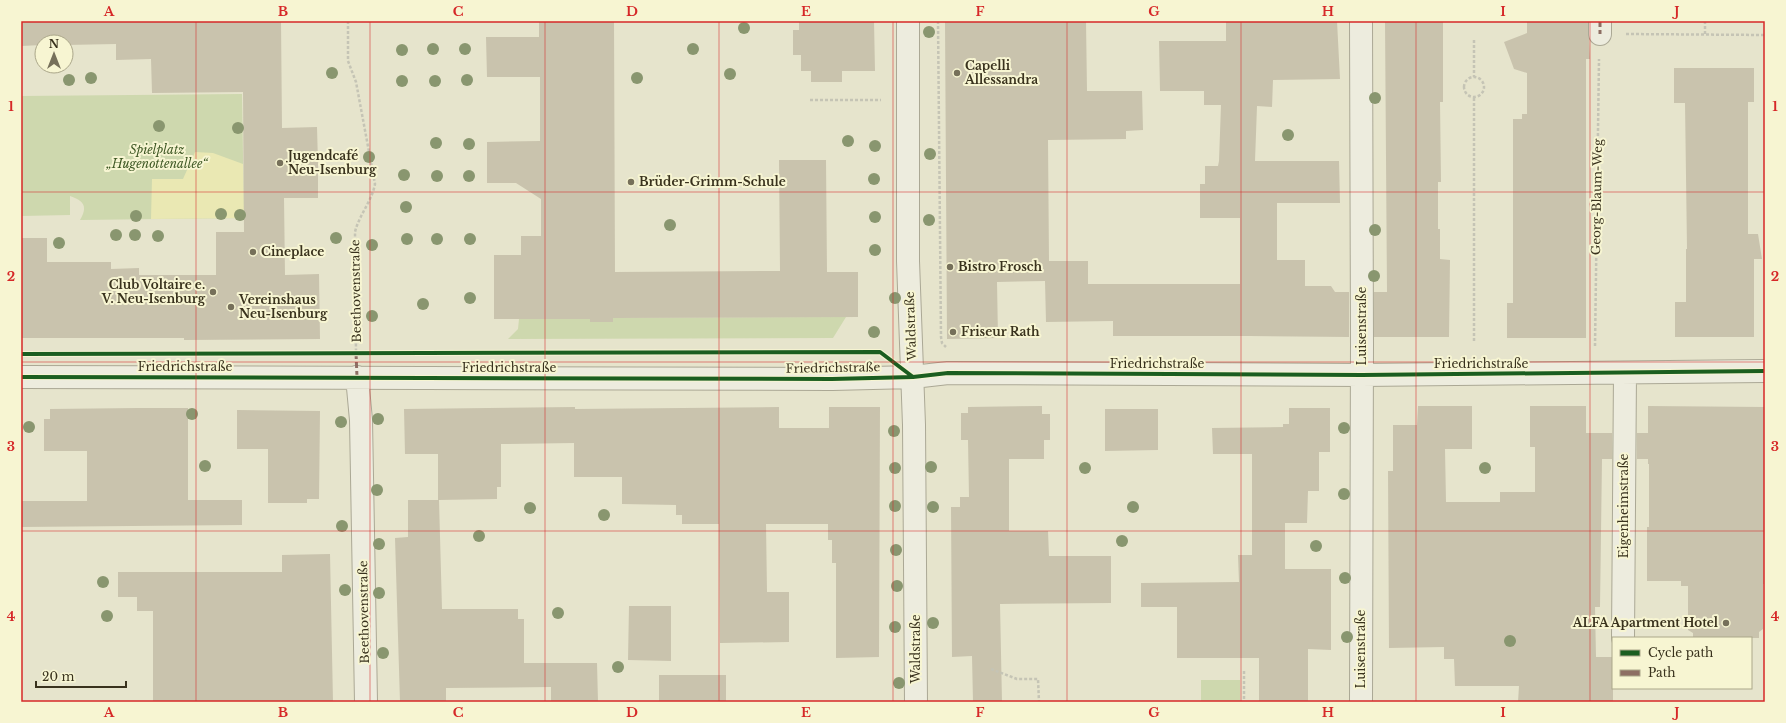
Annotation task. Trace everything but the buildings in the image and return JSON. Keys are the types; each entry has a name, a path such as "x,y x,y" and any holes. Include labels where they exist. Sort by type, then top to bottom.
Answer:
{"street":[{"name":"Waldstraße","path":"908,21 908,261 913,377 916,702"},
{"name":"Luisenstraße","path":"1361,21 1361,702"},
{"name":"Friedrichstraße","path":"21,377 832,379 913,377 948,373 1362,375 1595,374 1765,371"},
{"name":"Eigenheimstraße","path":"1623,637 1625,373"},
{"name":"Beethovenstraße","path":"357,377 361,420 366,702"}],"path":[{"path":"938,21 940,337 942,343 948,348"},
{"path":"1705,21 1705,34"},
{"path":"1600,27 1705,34 1765,35"},
{"path":"1474,40 1474,77"},
{"path":"1474,77 1481,80 1484,87 1481,94 1474,96 1468,94 1465,87 1468,80 1474,77"},
{"path":"1474,96 1474,341"},
{"path":"810,100 887,100"},
{"path":"349,353 364,353"},
{"path":"991,669 1017,679 1038,679 1040,702"},
{"path":"1244,671 1244,702"}],"green space":[{"name":"Spielplatz „Hugenottenallee“","path":"242,94 244,218 80,220 84,211 83,205 79,200 70,196 70,215 21,216 21,96"},
{"path":"846,317 833,338 508,339 518,329 519,319 590,319 590,322 613,322 613,318"},
{"path":"1201,680 1240,680 1240,702 1201,702"}],"sand":[{"path":"195,152 213,153 243,164 244,218 151,219 152,179 183,179"}],"marked path":[{"path":"1600,21 1600,34"},
{"path":"356,353 357,377"}],"cycle path":[{"path":"21,354 880,352 913,377"},
{"path":"21,377 832,379 913,377 948,373 1362,375 1765,371"}],"place":[{"name":"Capelli Allessandra","path":"957,73"},
{"name":"Jugendcafé Neu-Isenburg","path":"280,163"},
{"name":"Brüder-Grimm-Schule","path":"631,182"},
{"name":"Cineplace","path":"253,252"},
{"name":"Bistro Frosch","path":"950,267"},
{"name":"Club Voltaire e. V. Neu-Isenburg","path":"213,292"},
{"name":"Vereinshaus Neu-Isenburg","path":"231,307"},
{"name":"Friseur Rath","path":"953,332"},
{"name":"ALFA Apartment Hotel","path":"1726,623"}]}
